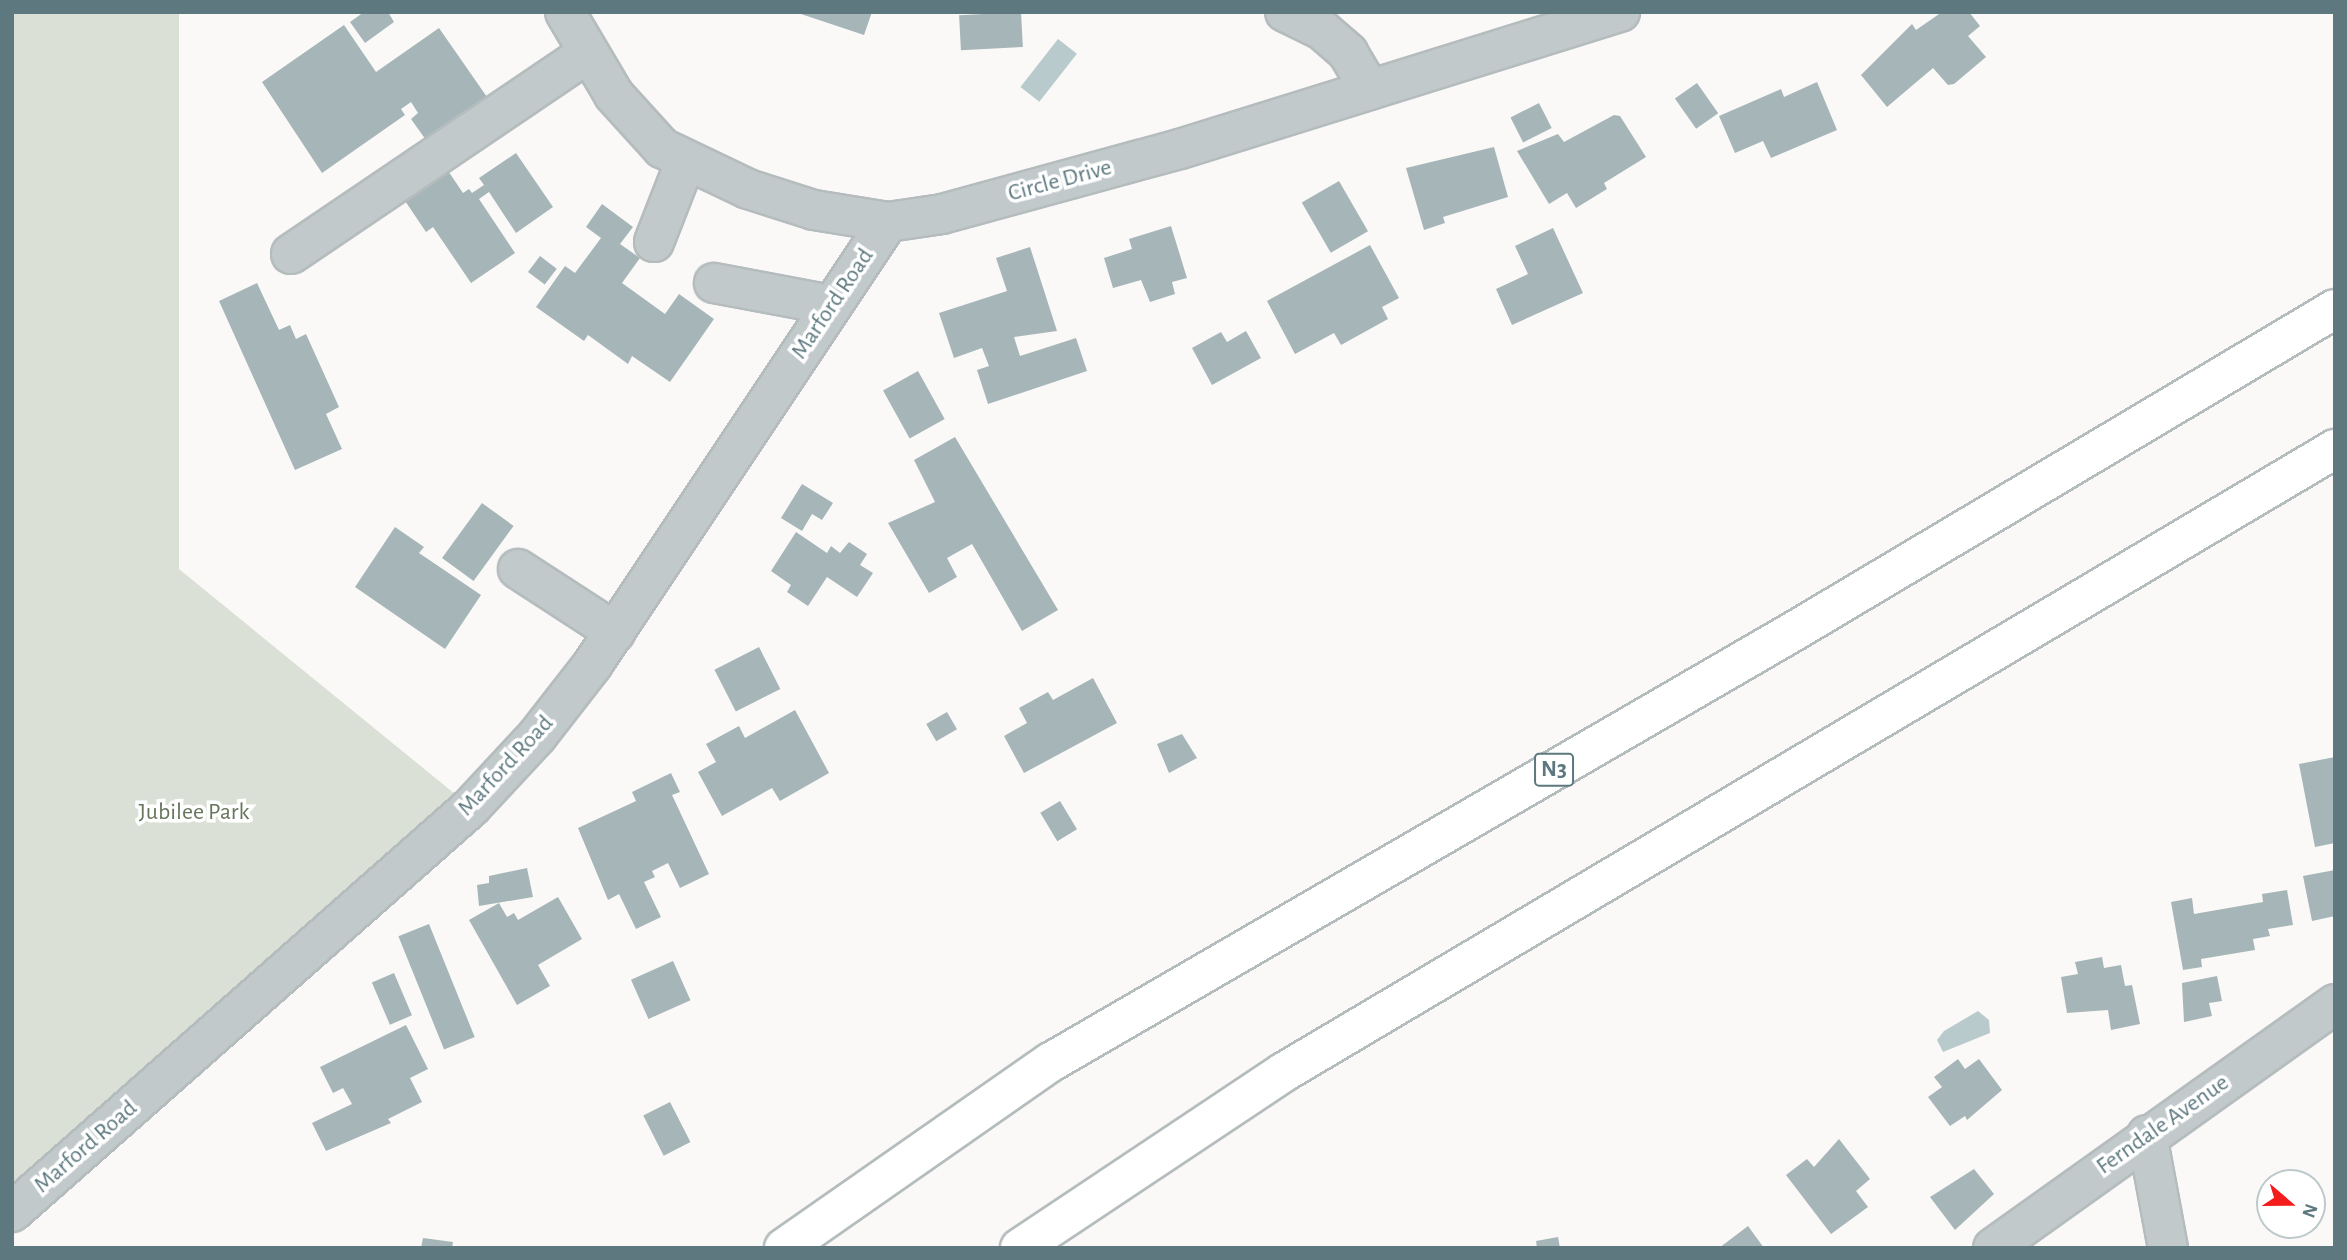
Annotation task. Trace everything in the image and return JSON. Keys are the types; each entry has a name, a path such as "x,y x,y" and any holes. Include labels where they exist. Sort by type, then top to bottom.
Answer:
{"highway":[{"name":"N3","path":"784,1248 1051,1062 1796,630 2335,309"},
{"path":"1020,1248 1284,1072 2335,449"}],"street":[{"name":"Circle Drive","path":"565,12 586,54 634,121 662,148 748,189 814,210 888,222 995,200 1370,90 1620,12"},
{"path":"1285,12 1322,30 1348,53 1370,90"},
{"path":"291,254 586,54"},
{"path":"654,242 686,160"},
{"name":"Marford Road","path":"12,1212 471,807 537,736 615,632 888,222"},
{"path":"714,283 832,305"},
{"path":"517,569 615,632"},
{"name":"Ferndale Avenue","path":"1993,1248 2147,1135 2335,1004"},
{"path":"2147,1135 2168,1248"}],"green space":[{"name":"Jubilee Park","path":"12,12 179,12 179,569 471,807 12,1212"}],"shaded area":[{"path":"1058,39 1077,54 1039,102 1020,87"},
{"path":"1978,1011 1989,1020 1990,1033 1943,1052 1937,1040 1944,1031"}],"building":[{"path":"364,12 388,12 394,22 365,43 350,22"},
{"path":"795,12 872,12 864,35"},
{"path":"1021,12 1023,47 961,50 959,15"},
{"path":"1942,12 1969,12 1980,26 1968,36 1986,57 1954,84 1948,85 1933,68 1887,107 1861,75 1912,24 1916,30"},
{"path":"344,25 376,72 439,28 487,97 426,140 411,119 418,113 411,102 401,109 405,115 322,173 262,82"},
{"path":"1817,82 1837,130 1771,158 1763,141 1735,153 1719,116 1781,89 1784,97"},
{"path":"1697,83 1718,113 1696,129 1675,98"},
{"path":"1539,103 1552,128 1523,142 1510,118"},
{"path":"1614,115 1620,116 1646,157 1604,183 1607,189 1576,208 1567,193 1549,204 1517,151 1558,134 1564,142"},
{"path":"1494,147 1508,197 1443,217 1445,223 1424,230 1406,168"},
{"path":"516,153 553,207 516,233 489,192 479,199 515,253 471,283 433,227 426,232 395,186 438,156 463,193 469,189 472,193 484,185 479,178"},
{"path":"1339,181 1368,231 1331,253 1302,202"},
{"path":"602,204 633,227 620,244 640,258 622,283 665,314 679,294 714,319 670,382 632,356 628,364 588,335 584,341 536,307 565,266 575,273 601,238 586,227"},
{"path":"1171,226 1187,278 1172,282 1175,294 1150,302 1141,280 1113,288 1104,258 1132,249 1129,239"},
{"path":"1553,228 1583,293 1512,325 1496,289 1528,274 1515,246"},
{"path":"1370,245 1399,298 1382,307 1388,319 1341,345 1334,333 1295,354 1267,301"},
{"path":"1030,247 1057,331 1014,337 1020,356 1076,338 1087,371 988,404 977,370 989,366 982,348 954,358 939,313 1007,291 996,258"},
{"path":"540,256 557,269 545,285 528,272"},
{"path":"257,283 279,330 290,325 296,339 306,334 339,407 326,414 342,449 295,470 219,301"},
{"path":"1246,331 1261,358 1212,385 1192,348 1221,332 1227,342"},
{"path":"918,371 945,419 910,438 883,390"},
{"path":"955,437 1058,610 1022,631 972,544 947,558 957,577 929,593 888,523 935,502 914,460"},
{"path":"802,484 833,503 822,520 812,514 802,531 781,518"},
{"path":"482,503 514,526 474,581 442,558"},
{"path":"395,527 424,547 419,553 481,595 445,649 355,587"},
{"path":"796,532 827,553 831,546 840,553 849,542 867,554 860,565 873,573 857,597 827,577 808,606 787,592 791,585 771,571"},
{"path":"759,647 780,689 736,712 714,670"},
{"path":"1093,678 1117,723 1024,773 1004,736 1027,723 1019,708 1048,692 1053,700"},
{"path":"795,710 829,773 780,801 772,788 722,816 698,772 716,762 706,744 739,726 745,738"},
{"path":"947,712 957,729 936,741 926,724"},
{"path":"1182,734 1197,758 1169,773 1157,744"},
{"path":"2335,757 2335,843 2315,847 2299,764"},
{"path":"671,773 680,792 672,795 709,874 680,888 668,863 652,871 655,877 644,882 661,917 636,929 619,894 608,900 578,828 636,801 632,792"},
{"path":"1060,801 1077,829 1057,841 1040,813"},
{"path":"527,868 533,897 479,906 477,885 489,883 489,876"},
{"path":"2335,870 2335,916 2312,921 2303,876"},
{"path":"2287,890 2293,925 2268,929 2270,936 2253,939 2255,950 2201,959 2202,967 2183,970 2171,902 2192,898 2194,914 2263,902 2262,894"},
{"path":"558,897 582,939 538,965 550,986 517,1005 469,920 499,903 507,917 514,913 518,920"},
{"path":"429,924 475,1037 444,1049 398,936"},
{"path":"2102,957 2104,968 2121,965 2125,986 2132,985 2140,1024 2111,1030 2108,1010 2067,1013 2061,977 2078,974 2075,962"},
{"path":"673,961 690,1000 648,1019 631,980"},
{"path":"394,973 412,1015 390,1025 372,982"},
{"path":"2217,976 2222,1001 2209,1003 2212,1016 2184,1022 2182,983"},
{"path":"406,1025 428,1069 410,1078 422,1102 388,1119 391,1123 326,1151 312,1123 352,1104 343,1088 333,1093 320,1067"},
{"path":"1958,1059 1965,1069 1979,1059 2002,1090 1967,1120 1965,1116 1950,1126 1928,1097 1942,1087 1934,1077"},
{"path":"670,1102 690,1142 664,1156 643,1116"},
{"path":"1839,1139 1870,1179 1856,1191 1868,1207 1831,1234 1786,1175 1807,1159 1814,1167"},
{"path":"1974,1169 1994,1194 1955,1230 1930,1197"},
{"path":"1748,1226 1764,1248 1719,1248"},
{"path":"1558,1237 1560,1248 1537,1248 1536,1241"},
{"path":"423,1238 453,1242 452,1248 421,1248"}]}
